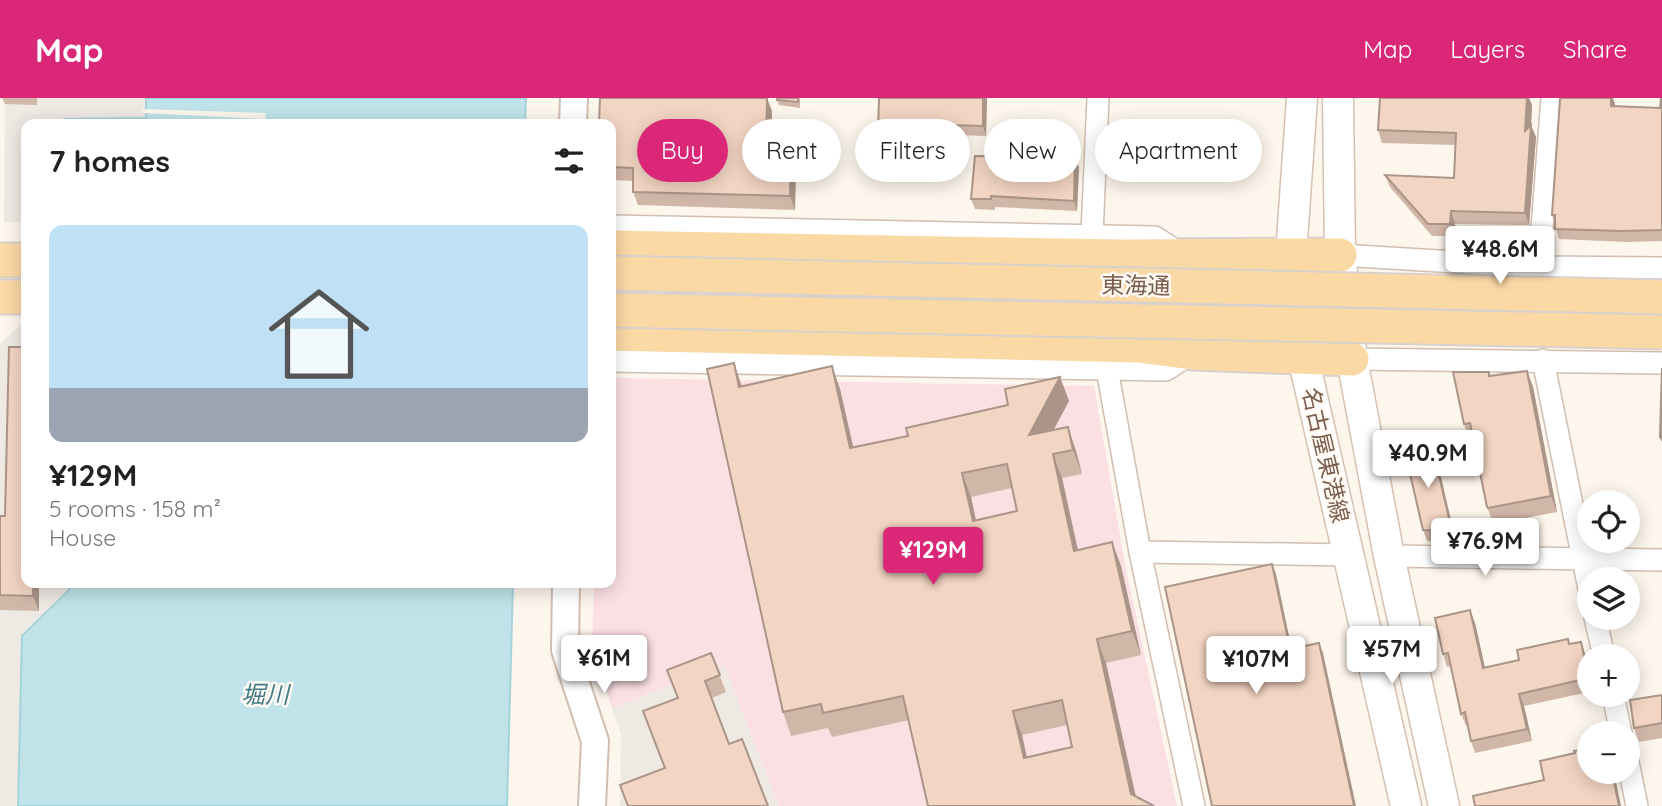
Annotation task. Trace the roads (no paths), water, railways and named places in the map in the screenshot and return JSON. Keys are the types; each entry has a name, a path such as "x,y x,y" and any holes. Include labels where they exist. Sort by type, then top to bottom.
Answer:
{"main road":[{"name":"名古屋東港線","path":"1302,98 1291,255 1303,357 1406,806"},
{"name":"名古屋東港線","path":"1338,98 1340,255 1352,359 1389,556 1444,806"},
{"path":"616,247 1122,256 1340,255"},
{"path":"0,260 21,260"},
{"name":"東海通","path":"616,273 1662,297"},
{"path":"0,297 21,298"},
{"name":"東海通","path":"616,310 1662,332"},
{"path":"616,334 1138,346 1192,353 1352,359"}],"street":[{"path":"573,98 573,119"},
{"path":"1092,234 1098,98"},
{"path":"1539,267 1552,98"},
{"path":"616,226 1155,237 1182,255"},
{"path":"1340,255 1539,267 1662,268"},
{"path":"616,361 1166,370 1192,353"},
{"path":"1352,359 1662,363"},
{"path":"1543,360 1584,567"},
{"path":"1107,369 1140,552 1194,806"},
{"path":"1140,552 1349,555"},
{"path":"1389,556 1662,560"},
{"path":"566,588 565,650 595,741 592,806"},
{"path":"1632,784 1637,806"}],"water":[{"path":"146,98 526,98 525,119 64,119 146,118"},
{"name":"堀川","path":"513,588 507,806 18,806 22,636 69,590"}]}
